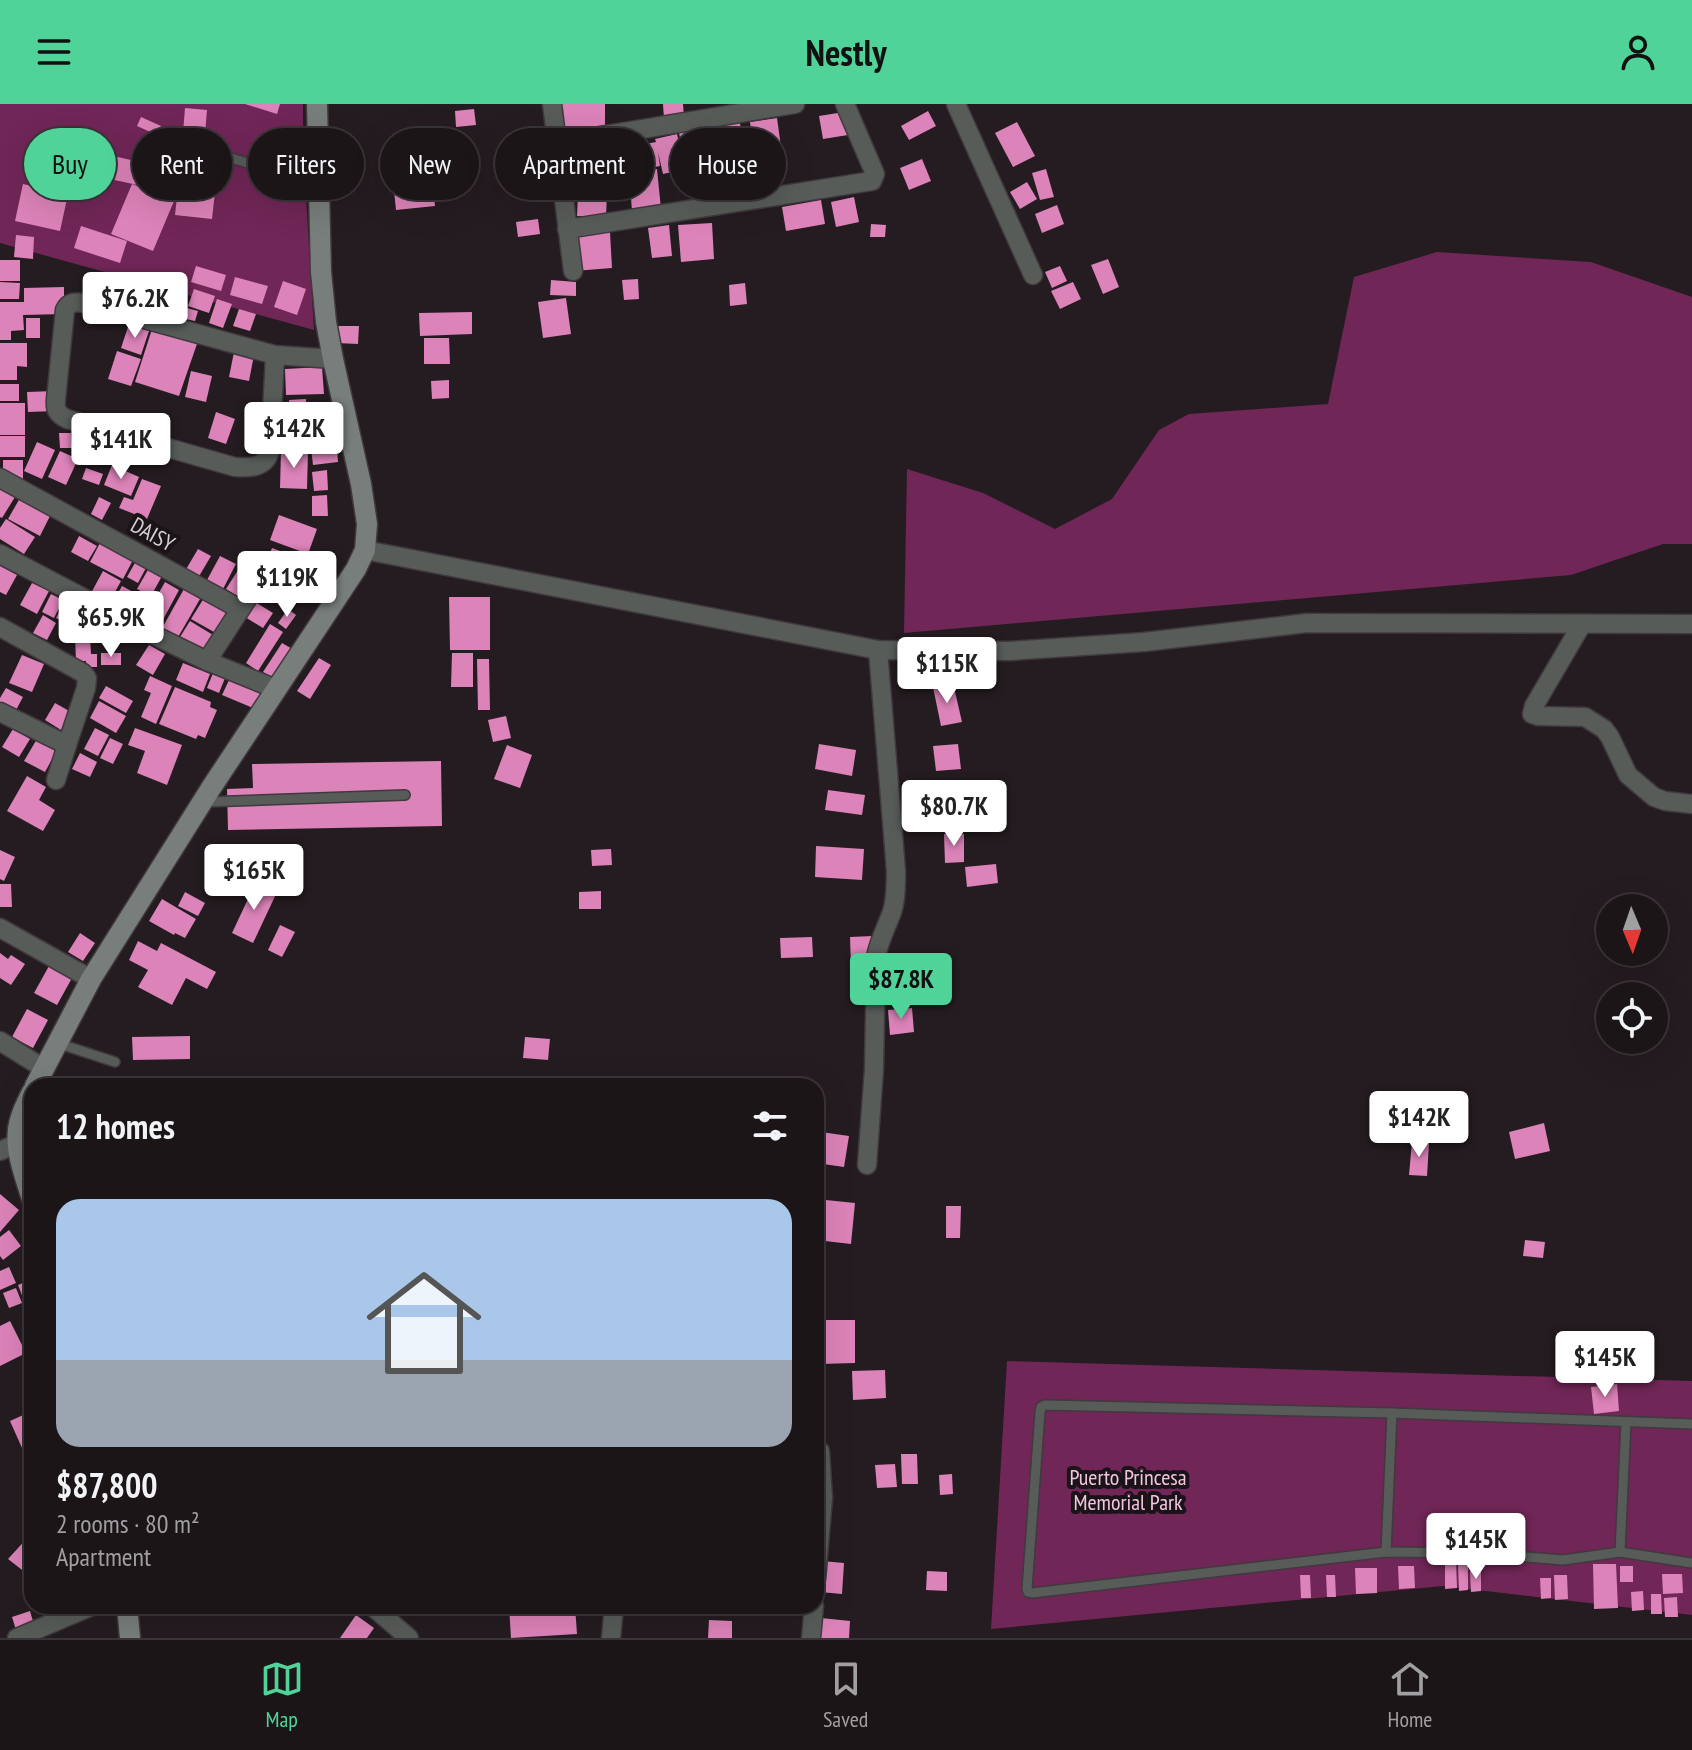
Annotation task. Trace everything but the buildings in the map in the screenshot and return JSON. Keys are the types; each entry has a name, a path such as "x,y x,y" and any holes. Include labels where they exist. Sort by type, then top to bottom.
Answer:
{"street":[{"path":"317,104 317,128"},
{"path":"552,104 555,128"},
{"path":"649,128 795,104"},
{"path":"567,229 872,181 875,174 845,104"},
{"path":"956,104 1033,275"},
{"path":"0,1041 39,1077 91,979 202,802 356,569 365,550 367,524 361,484 326,322 319,200"},
{"path":"564,200 573,271"},
{"path":"275,355 270,451 264,463 256,466 235,467 67,419 56,412 65,310 72,303 86,303 275,355 333,359"},
{"name":"DAISY","path":"0,478 240,609"},
{"path":"365,550 878,650 1009,651 1144,642 1307,623 1692,624"},
{"path":"0,554 207,661 276,689"},
{"path":"207,661 260,579"},
{"path":"1582,624 1532,714 1585,717 1604,729 1628,775 1654,797 1692,804"},
{"path":"0,627 87,678 56,780"},
{"path":"867,1165 874,1069 876,957 896,894 878,650"},
{"path":"0,712 67,745"},
{"path":"0,928 91,979"},
{"path":"24,1109 9,1147 24,1181"},
{"path":"17,1638 73,1614"},
{"path":"128,1614 130,1638"},
{"path":"381,1614 409,1638"},
{"path":"611,1638 613,1614"},
{"path":"811,1638 813,1614"}],"lane":[{"path":"202,802 405,795"},
{"path":"57,1043 115,1062"},
{"path":"1692,1424 1045,1405 1040,1412 1027,1589 1032,1593 1386,1552 1479,1553 1563,1560 1620,1552 1692,1563"},
{"path":"1386,1552 1392,1413"},
{"path":"1620,1552 1626,1422"}],"green space":[{"path":"0,104 303,104 303,128 248,128 248,200 306,200 314,330 0,243"},
{"path":"1437,252 1591,262 1692,297 1692,544 1663,544 1571,575 904,633 907,469 983,493 1055,529 1112,499 1159,430 1189,414 1328,404 1354,277"},
{"name":"Puerto Princesa Memorial Park","path":"1007,1361 1692,1381 1692,1615 1443,1586 991,1629"}]}
